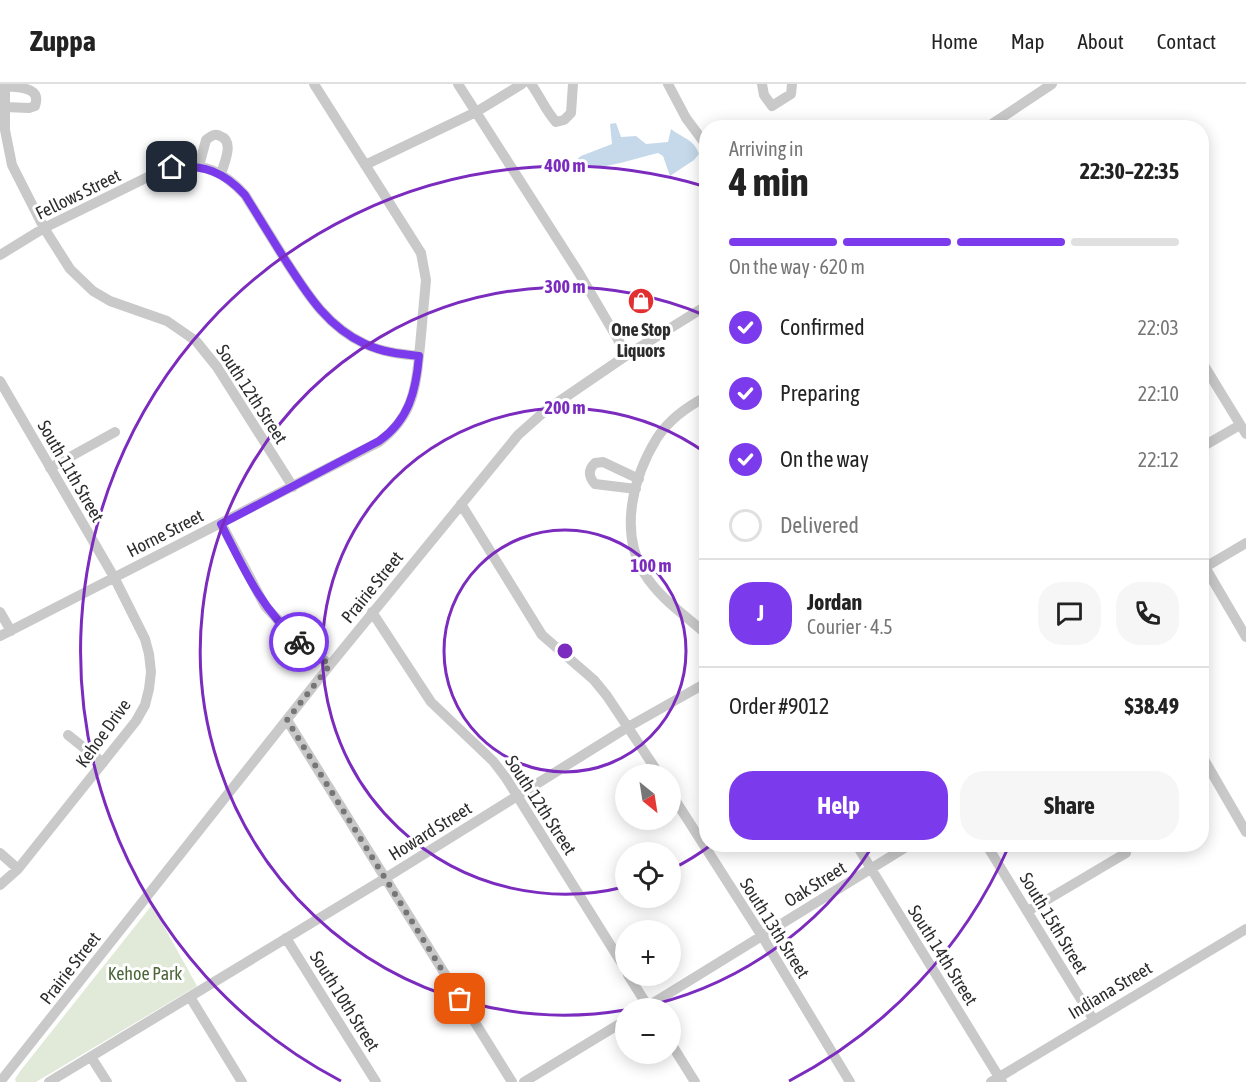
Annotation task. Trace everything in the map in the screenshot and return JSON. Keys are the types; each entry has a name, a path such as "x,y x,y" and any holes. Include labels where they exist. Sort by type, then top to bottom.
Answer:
{"street":[{"name":"Horne Street","path":"0,636 379,441 390,434 406,412 416,383 426,280 424,263 421,253 314,84"},
{"path":"458,84 579,273 627,355"},
{"path":"365,165 476,112 522,84"},
{"path":"531,84 547,112 556,122 564,120 571,113 573,84"},
{"path":"668,84 686,118 699,136"},
{"path":"762,84 764,95 772,106 791,94 792,84"},
{"path":"999,120 1053,84"},
{"path":"5,85 31,90 37,100 35,106 29,108 5,107"},
{"name":"South 12th Street","path":"5,85 5,130 12,165 44,228 70,269 93,291 110,301 167,321 196,341 217,367 293,487"},
{"path":"221,174 228,146 226,139 220,135 214,135 206,140 204,168 234,182 245,195 322,313 348,335 381,351 419,356"},
{"name":"Fellows Street","path":"0,255 44,228 158,172 172,167 204,168"},
{"name":"Prairie Street","path":"0,1082 372,612 527,426 545,411 627,355 699,310"},
{"path":"1209,374 1243,430 1209,444"},
{"name":"South 11th Street","path":"0,381 114,578"},
{"path":"699,401 680,413 662,432 642,469 631,506 634,549 639,563 653,585 699,628"},
{"path":"50,468 115,432"},
{"path":"461,504 542,635 594,680 608,696 652,764"},
{"path":"221,524 265,606 282,626 330,665"},
{"path":"1209,565 1246,543"},
{"name":"Kehoe Drive","path":"0,885 18,869 136,721 145,705 151,672 149,654 114,578"},
{"path":"1209,578 1246,637"},
{"path":"0,612 11,631"},
{"name":"South 12th Street","path":"372,612 431,702 493,761 518,796 615,952"},
{"name":"Howard Street","path":"48,1082 384,879 628,727 699,687"},
{"path":"287,720 512,1082"},
{"path":"68,735 103,763"},
{"path":"1209,768 1246,832"},
{"name":"South 13th Street","path":"681,809 699,837"},
{"name":"South 13th Street","path":"708,852 850,1082"},
{"name":"South 14th Street","path":"861,852 998,1080"},
{"name":"Oak Street","path":"662,998 898,852"},
{"name":"South 15th Street","path":"991,852 1093,1019"},
{"path":"0,853 18,869"},
{"path":"1028,911 1126,853"},
{"name":"Indiana Street","path":"998,1080 1093,1019 1246,929"},
{"name":"South 10th Street","path":"286,938 376,1082"},
{"path":"190,997 242,1082"},
{"path":"524,1082 615,1027"},
{"path":"92,1057 107,1082"},
{"path":"681,1060 695,1082"}],"green space":[{"name":"Kehoe Park","path":"152,905 197,986 36,1082 16,1082 15,1079 21,1070"}],"water":[{"path":"616,123 621,137 636,136 646,144 668,142 671,129 691,142 699,154 670,176 663,156 658,153 608,166 578,168 575,161 581,156 612,144 610,124"}],"way so far":[{"path":"299,642 330,665 287,720 460,999"}],"place":[{"name":"One Stop Liquors","path":"641,301"}],"route":[{"path":"172,167 199,166 221,174 234,182 245,195 309,296 322,313 348,335 381,351 419,356 412,399 400,422 390,434 221,524 265,606 299,642"}]}
